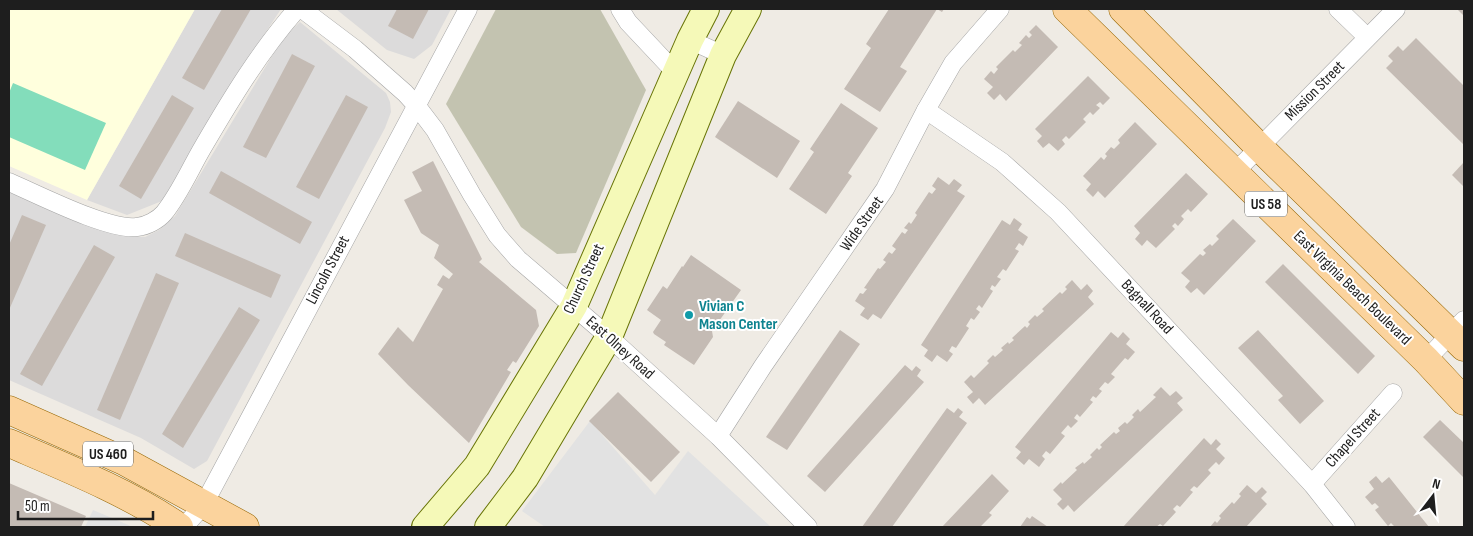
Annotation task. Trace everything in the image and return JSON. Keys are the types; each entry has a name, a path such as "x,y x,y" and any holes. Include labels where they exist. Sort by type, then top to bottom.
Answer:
{"main road":[{"name":"Church Street","path":"425,527 477,466 574,306 675,72 706,9"},
{"path":"488,527 525,478 609,337 723,55 748,9"},
{"name":"East Virginia Beach Boulevard","path":"1067,9 1426,360 1464,401"},
{"name":"US 58","path":"1122,9 1259,147 1460,334"},
{"name":"US 460","path":"9,410 124,461 245,527"},
{"name":"US 460","path":"9,443 108,487 180,527"}],"street":[{"path":"9,182 92,218 124,227 138,227 151,222 163,214 257,59 297,9"},
{"name":"East Olney Road","path":"302,9 355,49 405,93 440,138 497,236 518,259 574,306 718,436 808,527"},
{"name":"Lincoln Street","path":"184,527 204,504 468,9"},
{"path":"620,9 628,22 675,72"},
{"name":"Wide Street","path":"718,436 763,366 885,189 953,63 1000,9"},
{"path":"1338,9 1367,37"},
{"name":"Mission Street","path":"1234,173 1396,9"},
{"path":"690,40 723,55"},
{"name":"Bagnall Road","path":"926,110 1002,162 1058,212 1312,484 1346,527"},
{"path":"1426,360 1460,334"},
{"name":"Chapel Street","path":"1312,484 1393,393"}],"shaded area":[{"path":"9,9 195,9 87,200 9,166"},
{"path":"195,9 281,9 231,85 162,201 127,215 87,200"},
{"path":"336,9 451,9 432,45 414,59 387,50"},
{"path":"496,9 600,9 646,90 576,253 557,254 521,227 446,104"},
{"path":"300,22 386,93 390,102 391,112 385,128 207,461 194,469 141,438 9,380 9,185 129,236 145,237 159,230 175,216 283,38"},
{"path":"590,421 655,495 688,451 771,527 545,527 522,511"},
{"path":"93,510 133,527 85,527"}],"green space":[{"path":"13,83 106,123 85,170 9,137 9,93"}],"building":[{"path":"222,9 251,9 204,90 182,78"},
{"path":"397,9 429,9 413,39 388,26"},
{"path":"889,9 937,9 900,67 907,71 880,112 844,89 871,48 866,44"},
{"path":"1457,9 1464,9 1464,16"},
{"path":"1036,25 1058,47 1006,101 1000,94 994,100 987,93 993,87 984,79 991,71 994,74 998,69 996,67 1013,50 1015,52 1022,45 1019,43 1026,35 1029,38 1032,35 1029,32"},
{"path":"1416,38 1464,86 1464,145 1386,68 1393,61 1388,56 1398,46 1403,51"},
{"path":"292,54 315,66 266,158 243,147"},
{"path":"1088,76 1110,98 1103,105 1100,102 1096,105 1100,108 1093,115 1090,112 1083,119 1086,122 1069,139 1066,136 1062,140 1065,144 1058,151 1049,143 1043,148 1037,141 1042,136 1035,129"},
{"path":"172,95 194,108 141,199 119,186"},
{"path":"346,95 368,107 319,199 296,187"},
{"path":"738,101 800,141 777,178 715,137"},
{"path":"841,103 878,128 848,173 852,176 826,214 789,189 814,152 810,149"},
{"path":"1135,122 1157,144 1105,198 1098,191 1093,197 1086,190 1091,184 1083,176 1101,157 1104,160 1107,156 1105,154 1111,147 1114,149 1120,143 1118,140"},
{"path":"433,161 482,259 479,262 536,310 539,326 516,363 513,361 507,370 511,372 469,443 378,354 398,327 413,342 443,289 437,285 443,275 449,279 453,274 434,258 439,245 421,233 404,200 422,191 412,172"},
{"path":"1464,162 1464,187 1452,175"},
{"path":"221,171 312,222 300,244 209,193"},
{"path":"1186,173 1208,194 1191,212 1188,209 1181,216 1184,219 1178,226 1175,223 1172,226 1175,229 1156,248 1147,240 1142,246 1135,239 1140,233 1134,226"},
{"path":"938,177 949,185 954,179 962,185 957,191 965,196 881,319 873,314 868,320 860,315 865,308 855,301 860,293 863,294 867,289 864,288 878,268 880,269 886,262 883,260 889,252 892,254 896,249 892,246 902,232 905,234 908,230 904,228 909,222 911,224 917,215 915,213 929,192 932,194 936,189 932,186"},
{"path":"22,215 46,225 9,310 9,245"},
{"path":"1014,218 1022,224 1018,230 1028,237 1023,246 1019,243 1015,249 1019,251 1006,271 1003,269 997,277 1001,279 995,287 992,285 990,289 993,291 982,308 979,305 976,309 980,312 974,320 971,318 966,326 969,328 956,348 952,346 949,351 953,354 947,362 937,355 932,362 924,356 928,350 921,345 1002,220 1010,225"},
{"path":"1233,219 1256,241 1204,295 1197,288 1191,293 1185,287 1190,281 1181,273 1200,254 1203,256 1206,253 1203,250 1210,244 1212,246 1219,239 1216,236"},
{"path":"185,233 281,275 271,298 175,256"},
{"path":"94,245 115,257 42,386 20,374"},
{"name":"Vivian C Mason Center","path":"691,255 741,290 712,331 713,337 694,365 664,345 666,342 654,334 653,332 661,320 647,310 663,286 667,289"},
{"path":"1283,264 1375,356 1358,374 1265,282"},
{"path":"156,273 179,283 120,420 97,410"},
{"path":"1072,280 1081,290 1087,284 1093,291 1088,297 1094,304 985,405 979,398 973,404 967,397 973,392 964,382 971,375 974,378 989,363 987,361 993,355 995,357 1003,350 1001,348 1014,340 1012,338 1025,326 1027,328 1030,324 1028,322 1035,315 1037,317 1044,311 1042,309 1060,292 1062,294 1067,289 1065,287"},
{"path":"239,307 260,320 183,448 162,434"},
{"path":"840,330 860,344 787,450 766,437"},
{"path":"1258,330 1324,401 1300,424 1278,400 1283,396 1238,348"},
{"path":"1111,332 1118,338 1123,332 1130,339 1126,344 1135,352 1128,360 1125,358 1111,374 1115,377 1108,384 1105,382 1099,389 1102,391 1096,398 1093,396 1090,400 1093,402 1080,417 1077,414 1074,418 1078,421 1071,428 1068,425 1061,433 1065,436 1050,454 1046,451 1042,456 1045,459 1039,467 1029,459 1024,465 1016,458 1021,452 1015,447"},
{"path":"905,365 912,371 916,366 921,370 917,376 924,382 825,492 807,476"},
{"path":"1161,387 1170,396 1176,391 1183,398 1177,403 1183,410 1074,512 1068,505 1063,510 1057,504 1062,499 1053,490 1077,470 1075,468 1083,462 1084,464 1092,457 1090,455 1097,448 1099,450 1102,447 1100,445 1114,432 1116,434 1120,431 1118,428 1125,422 1127,424 1134,417 1132,415 1138,409 1140,412 1156,397 1153,395"},
{"path":"618,392 680,452 651,482 589,421"},
{"path":"947,408 954,413 958,408 963,412 959,417 967,423 892,527 862,527"},
{"path":"1440,420 1464,443 1464,478 1423,437"},
{"path":"1204,438 1211,445 1216,439 1221,444 1216,449 1225,458 1219,465 1216,462 1208,470 1211,473 1197,488 1194,486 1190,490 1193,492 1180,507 1177,505 1173,509 1176,512 1163,526 1160,524 1156,527 1123,527"},
{"path":"992,474 1009,491 989,513 992,515 980,527 942,527"},
{"path":"1376,476 1382,483 1389,477 1429,527 1392,527 1394,526 1391,523 1388,526 1375,510 1379,507 1375,503 1372,505 1365,497 1374,489 1369,482"},
{"path":"9,483 86,516 81,527 9,527"},
{"path":"1247,485 1256,493 1262,487 1267,492 1261,498 1267,504 1246,527 1210,527 1215,521 1217,523 1221,518 1219,516 1232,502 1234,504 1241,496 1239,494"},
{"path":"1032,516 1048,527 1020,527 1027,517 1030,519"}],"place":[{"name":"Vivian C Mason Center","path":"689,315"}]}
